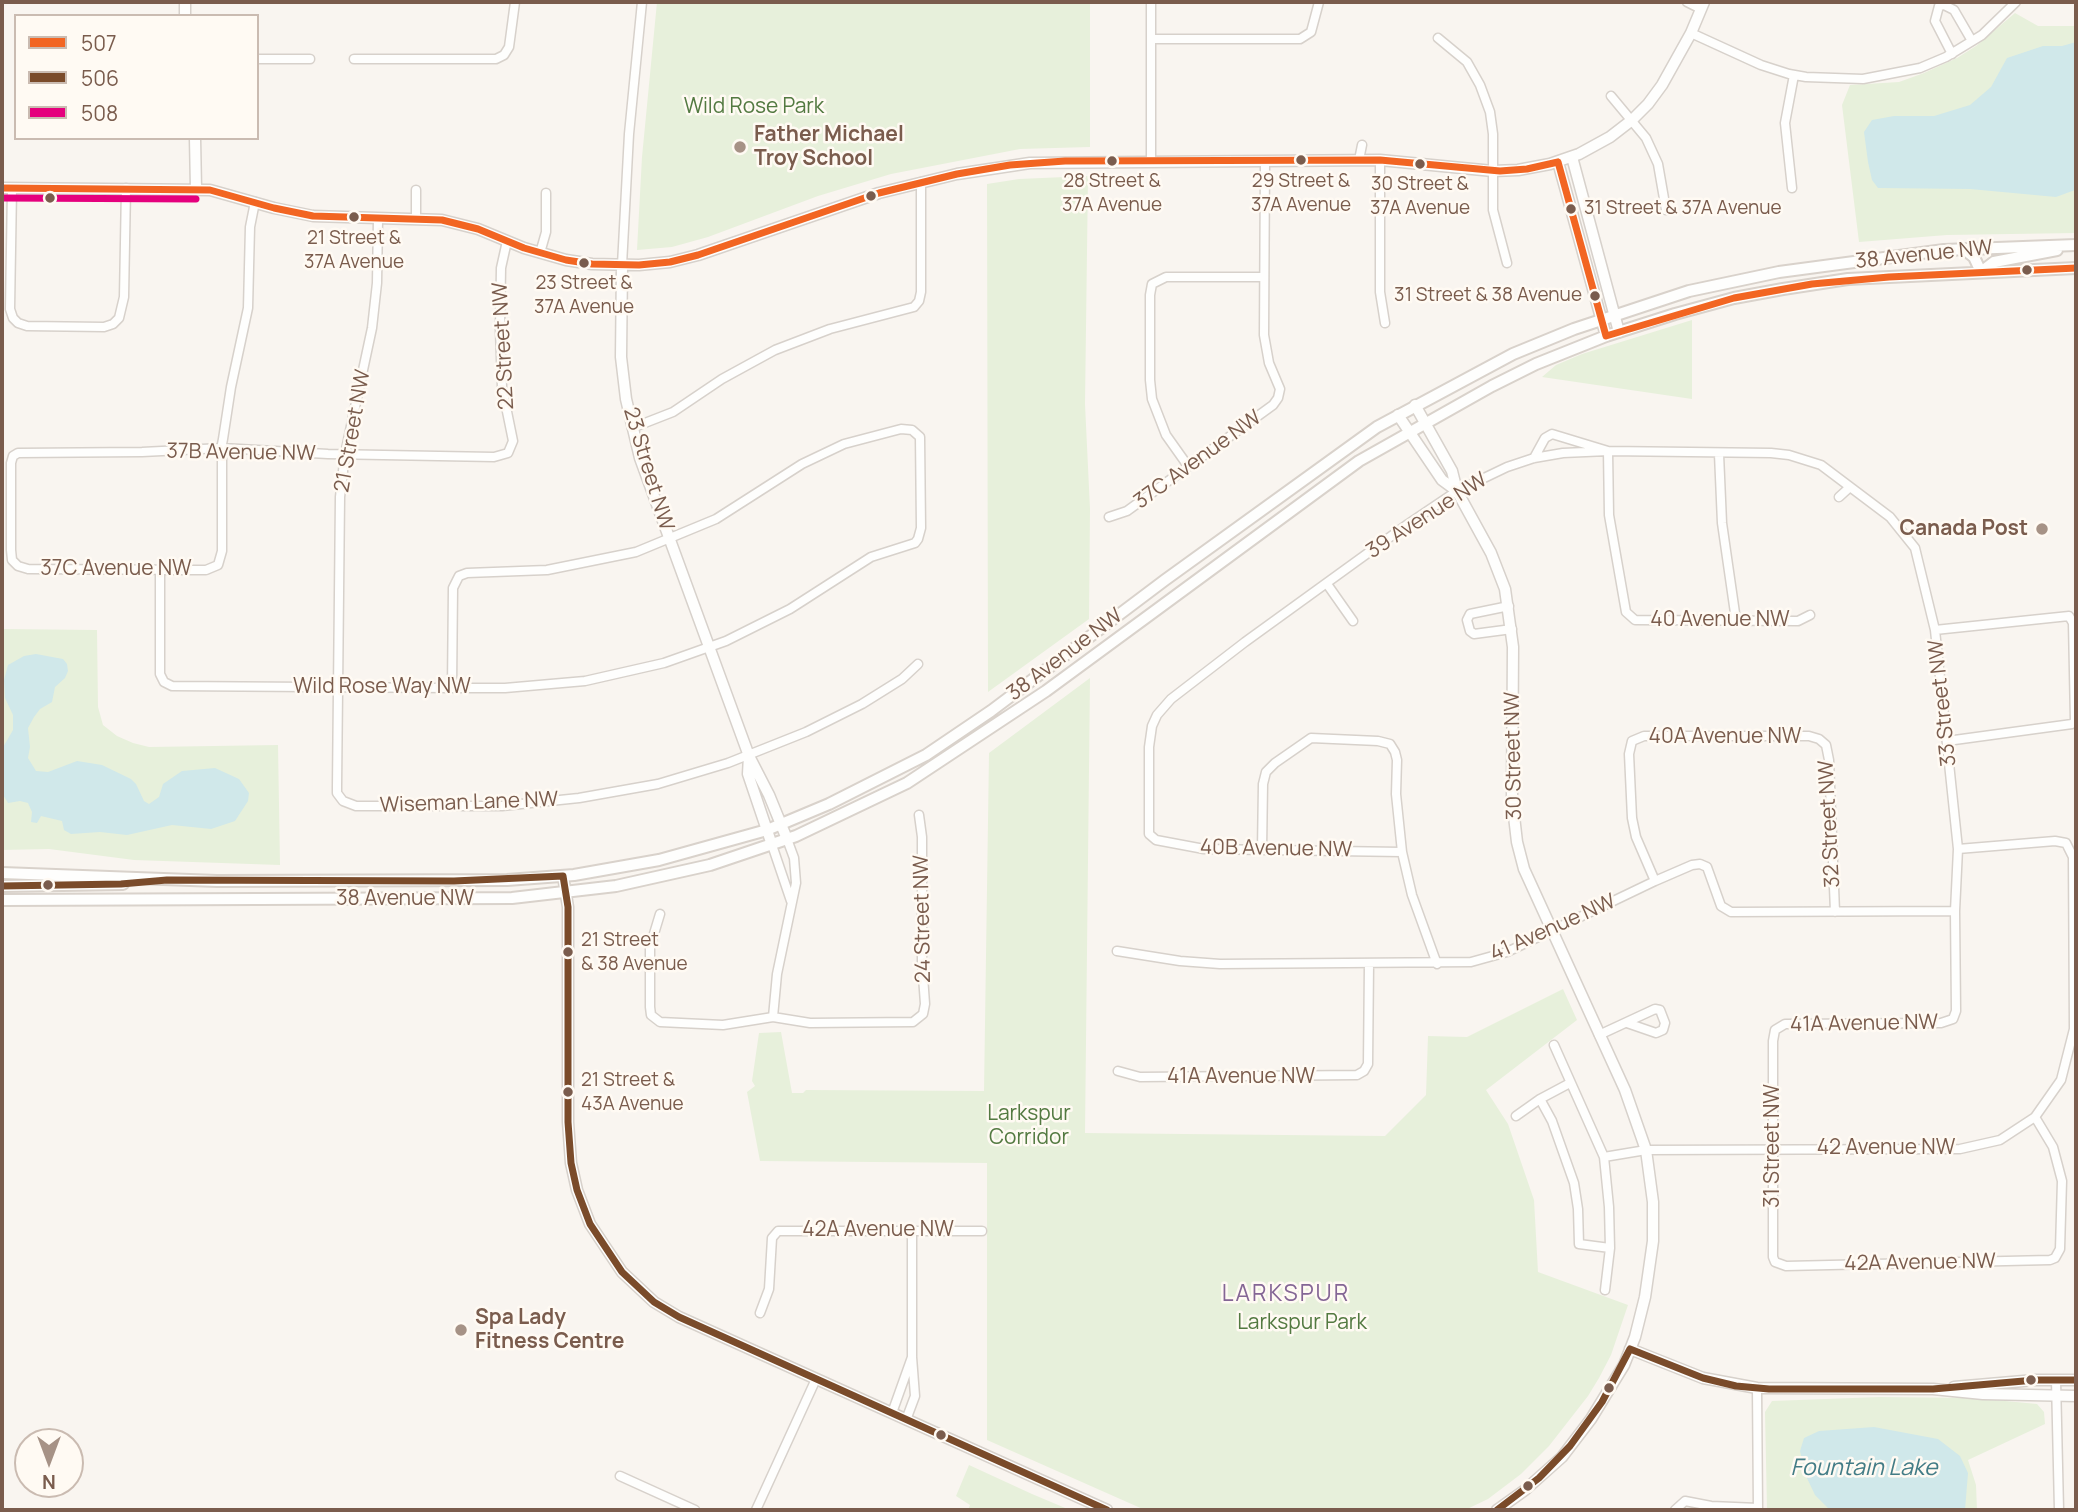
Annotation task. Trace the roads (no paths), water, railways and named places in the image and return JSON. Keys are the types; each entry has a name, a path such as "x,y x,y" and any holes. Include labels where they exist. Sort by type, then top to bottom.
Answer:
{"main road":[{"name":"38 Avenue NW","path":"2,872 167,880 454,881 563,876 659,860 767,830 829,804 926,755 1377,427 1513,354 1689,291 1779,272 1895,255 2015,246 2075,245"},
{"path":"1965,250 1974,257 1981,272 1994,262 2043,254 2075,245"},
{"name":"38 Avenue NW","path":"5,900 485,898 566,893 660,878 772,845 852,811 907,783 1046,691 1359,461 1536,364 1619,332 1734,298 1783,289 1848,279 2076,268"},
{"path":"2,887 167,880"}],"street":[{"path":"354,60 491,60 504,55 510,42 515,2"},
{"name":"23 Street NW","path":"642,2 629,134 622,265 621,357 632,428 640,458 749,756 782,825 794,858 796,877 777,974 774,1017"},
{"path":"1151,2 1151,161"},
{"path":"1151,39 1297,40 1308,36 1313,28 1319,2"},
{"path":"126,188 124,297 119,318 104,327 27,326 18,323 10,309 7,188 126,188 196,189 313,216 416,219 466,225 540,253 592,264 622,265 659,264 687,258 827,209 921,182 1030,163 1380,160 1493,171 1527,169 1572,157 1610,137 1648,104 1662,85 1691,33 1703,5 1687,2"},
{"path":"1691,33 1761,65 1794,75 1840,79 1886,76 1920,68 1952,54 1995,24 2016,2"},
{"path":"1952,54 1935,21 1939,6 1944,5 1954,10 1972,41"},
{"path":"1438,38 1467,62 1485,96 1493,125 1494,216 1507,264"},
{"path":"259,59 310,59"},
{"path":"1792,188 1785,123 1794,75"},
{"path":"1611,96 1646,138 1658,164 1666,209"},
{"path":"195,140 196,189"},
{"path":"1359,160 1362,145"},
{"path":"1572,157 1619,332"},
{"path":"1380,160 1380,292 1385,323"},
{"path":"1188,467 1166,435 1152,399 1150,295 1153,282 1166,276 1264,277 1265,161"},
{"path":"1558,162 1606,336"},
{"path":"632,428 673,412 722,379 775,349 830,329 914,307 921,292 921,182"},
{"path":"416,190 416,219"},
{"path":"540,253 546,232 547,193"},
{"path":"222,448 231,387 248,309 250,227 255,202"},
{"name":"21 Street NW","path":"338,687 340,497 345,454 372,328 377,283 377,219"},
{"name":"22 Street NW","path":"507,241 500,268 500,358 504,400 513,441 510,450"},
{"name":"37C Avenue NW","path":"1109,517 1127,510 1273,405 1280,394 1265,343 1264,277"},
{"name":"30 Street NW","path":"1415,405 1452,471 1457,491 1497,564 1512,629 1514,822 1524,869 1625,1090 1646,1150 1653,1202 1653,1241 1645,1297 1630,1349 1617,1378 1562,1457 1525,1490 1497,1510"},
{"name":"30 Street NW","path":"1398,415 1442,480 1457,491"},
{"name":"Wild Rose Way NW","path":"160,569 160,669 162,678 168,684 452,688 525,687 574,682 640,669 708,648 790,609 871,556 915,543 921,528 920,437 912,430 901,429 844,444 793,470 729,512 669,540"},
{"name":"39 Avenue NW","path":"1534,458 1545,438 1552,434 1608,451"},
{"name":"37C Avenue NW","path":"15,563 28,569 206,570 218,565 222,551 222,448"},
{"name":"37B Avenue NW","path":"15,563 11,550 11,470 13,456 25,452 125,453 222,448 494,457 510,450"},
{"name":"39 Avenue NW","path":"1151,837 1149,747 1152,726 1157,715 1171,699 1245,642 1457,491 1488,475 1534,458 1563,453 1608,451 1789,455"},
{"name":"40 Avenue NW","path":"1608,451 1609,516 1626,612 1631,618 1642,621 1798,621 1810,615"},
{"path":"1719,454 1722,523 1736,620"},
{"name":"33 Street NW","path":"1789,455 1821,465 1890,517 1915,548 1935,630 1958,849 1955,911 1956,1011 1953,1019"},
{"path":"1839,498 1850,487"},
{"path":"452,688 453,588 459,576 467,573 513,573 566,567 625,555 669,540"},
{"path":"1327,584 1353,621"},
{"path":"1508,606 1470,614 1467,620 1474,634 1512,629"},
{"path":"1935,630 2069,616 2073,619 2075,721 2072,724 1947,741"},
{"name":"Wiseman Lane NW","path":"338,687 337,793 343,801 350,805 502,806 579,798 658,783 749,756 862,704 902,679 918,664"},
{"name":"40A Avenue NW","path":"1654,881 1636,837 1632,818 1629,754 1632,741 1644,736 1809,736 1819,739"},
{"path":"1262,850 1264,778 1275,763 1311,738 1390,744 1397,760 1396,794 1402,852 1412,895 1437,964"},
{"name":"32 Street NW","path":"1819,739 1825,746 1829,760 1835,912"},
{"name":"23 Street NW","path":"749,756 748,774 791,901"},
{"name":"24 Street NW","path":"774,1017 810,1023 904,1023 917,1020 923,1014 922,841 919,815"},
{"name":"40B Avenue NW","path":"1151,837 1191,848 1402,852"},
{"path":"1958,849 2046,841 2066,843 2073,857 2074,1029 2061,1080 2035,1117"},
{"name":"41 Avenue NW","path":"1117,950 1180,961 1220,964 1437,964 1483,960 1553,931 1654,881 1700,864 1707,867 1721,905 1731,912 1955,911"},
{"path":"563,876 566,893 571,1163 577,1190 590,1224 622,1272 654,1302 679,1317 1107,1510"},
{"path":"660,914 652,938 650,956 650,1012 657,1021 711,1025 746,1023 774,1017"},
{"name":"41A Avenue NW","path":"1118,1072 1140,1077 1350,1077 1364,1071 1369,1060 1369,964"},
{"name":"41A Avenue NW","path":"1775,1030 1785,1024 1941,1023 1953,1019"},
{"path":"1599,1035 1627,1023"},
{"name":"31 Street NW","path":"1775,1030 1772,1148 1775,1262"},
{"path":"1553,1045 1604,1157 1609,1195 1610,1248 1605,1290"},
{"path":"1516,1116 1570,1083"},
{"path":"1540,1099 1552,1121 1574,1184 1579,1244 1610,1248"},
{"name":"42 Avenue NW","path":"1604,1157 1646,1150 1960,1149 2000,1140 2035,1117"},
{"name":"42A Avenue NW","path":"1775,1262 1786,1266 2054,1258 2060,1249 2062,1181 2053,1147 2035,1117"},
{"name":"42A Avenue NW","path":"761,1313 769,1289 774,1234 787,1230 982,1231"},
{"path":"906,1420 915,1396 912,1357 912,1231"},
{"path":"1630,1349 1703,1378 1757,1388 1933,1389 2076,1380"},
{"path":"892,1413 912,1357"},
{"path":"756,1510 816,1379"},
{"path":"2056,1380 2059,1510"},
{"path":"1675,1510 1685,1501 1711,1506 1758,1509 1757,1388"},
{"path":"1933,1389 1983,1394 2076,1396"},
{"path":"620,1476 695,1510"}],"water":[{"path":"2076,42 2075,190 2056,197 1970,189 1878,188 1872,180 1864,132 1872,120 1894,116 1934,116 1970,105 1991,87 2007,58 2043,46 2062,46"},
{"path":"36,654 63,659 68,671 55,687 52,702 40,709 28,728 28,758 36,771 48,772 77,761 102,765 131,779 144,801 149,804 159,797 163,784 182,771 215,768 239,779 249,793 248,801 235,821 211,829 172,825 127,835 100,832 71,834 64,830 62,821 41,816 37,823 31,822 32,812 28,803 8,803 2,793 2,749 13,730 13,715 5,698 4,680 8,665 24,656"},
{"name":"Fountain Lake","path":"1874,1427 1938,1439 1960,1456 1968,1473 1965,1510 1828,1508 1815,1495 1806,1476 1800,1451 1804,1438 1819,1431"}],"place":[{"name":"Father Michael Troy School","path":"740,147"},
{"name":"29 Street & 37A Avenue","path":"1301,160"},
{"name":"28 Street & 37A Avenue","path":"1112,161"},
{"name":"30 Street & 37A Avenue","path":"1420,164"},
{"name":"31 Street & 37A Avenue","path":"1571,209"},
{"name":"21 Street & 37A Avenue","path":"354,217"},
{"name":"23 Street & 37A Avenue","path":"584,263"},
{"name":"31 Street & 38 Avenue","path":"1595,296"},
{"name":"Canada Post","path":"2042,529"},
{"name":"21 Street & 38 Avenue","path":"568,952"},
{"name":"21 Street & 43A Avenue","path":"568,1092"},
{"name":"Spa Lady Fitness Centre","path":"461,1330"}],"district":[{"name":"LARKSPUR","path":"1286,1295"}],"park label":[{"name":"Wild Rose Park","path":"754,107"},
{"name":"Larkspur Corridor","path":"1029,1126"},
{"name":"Larkspur Park","path":"1302,1323"}]}
